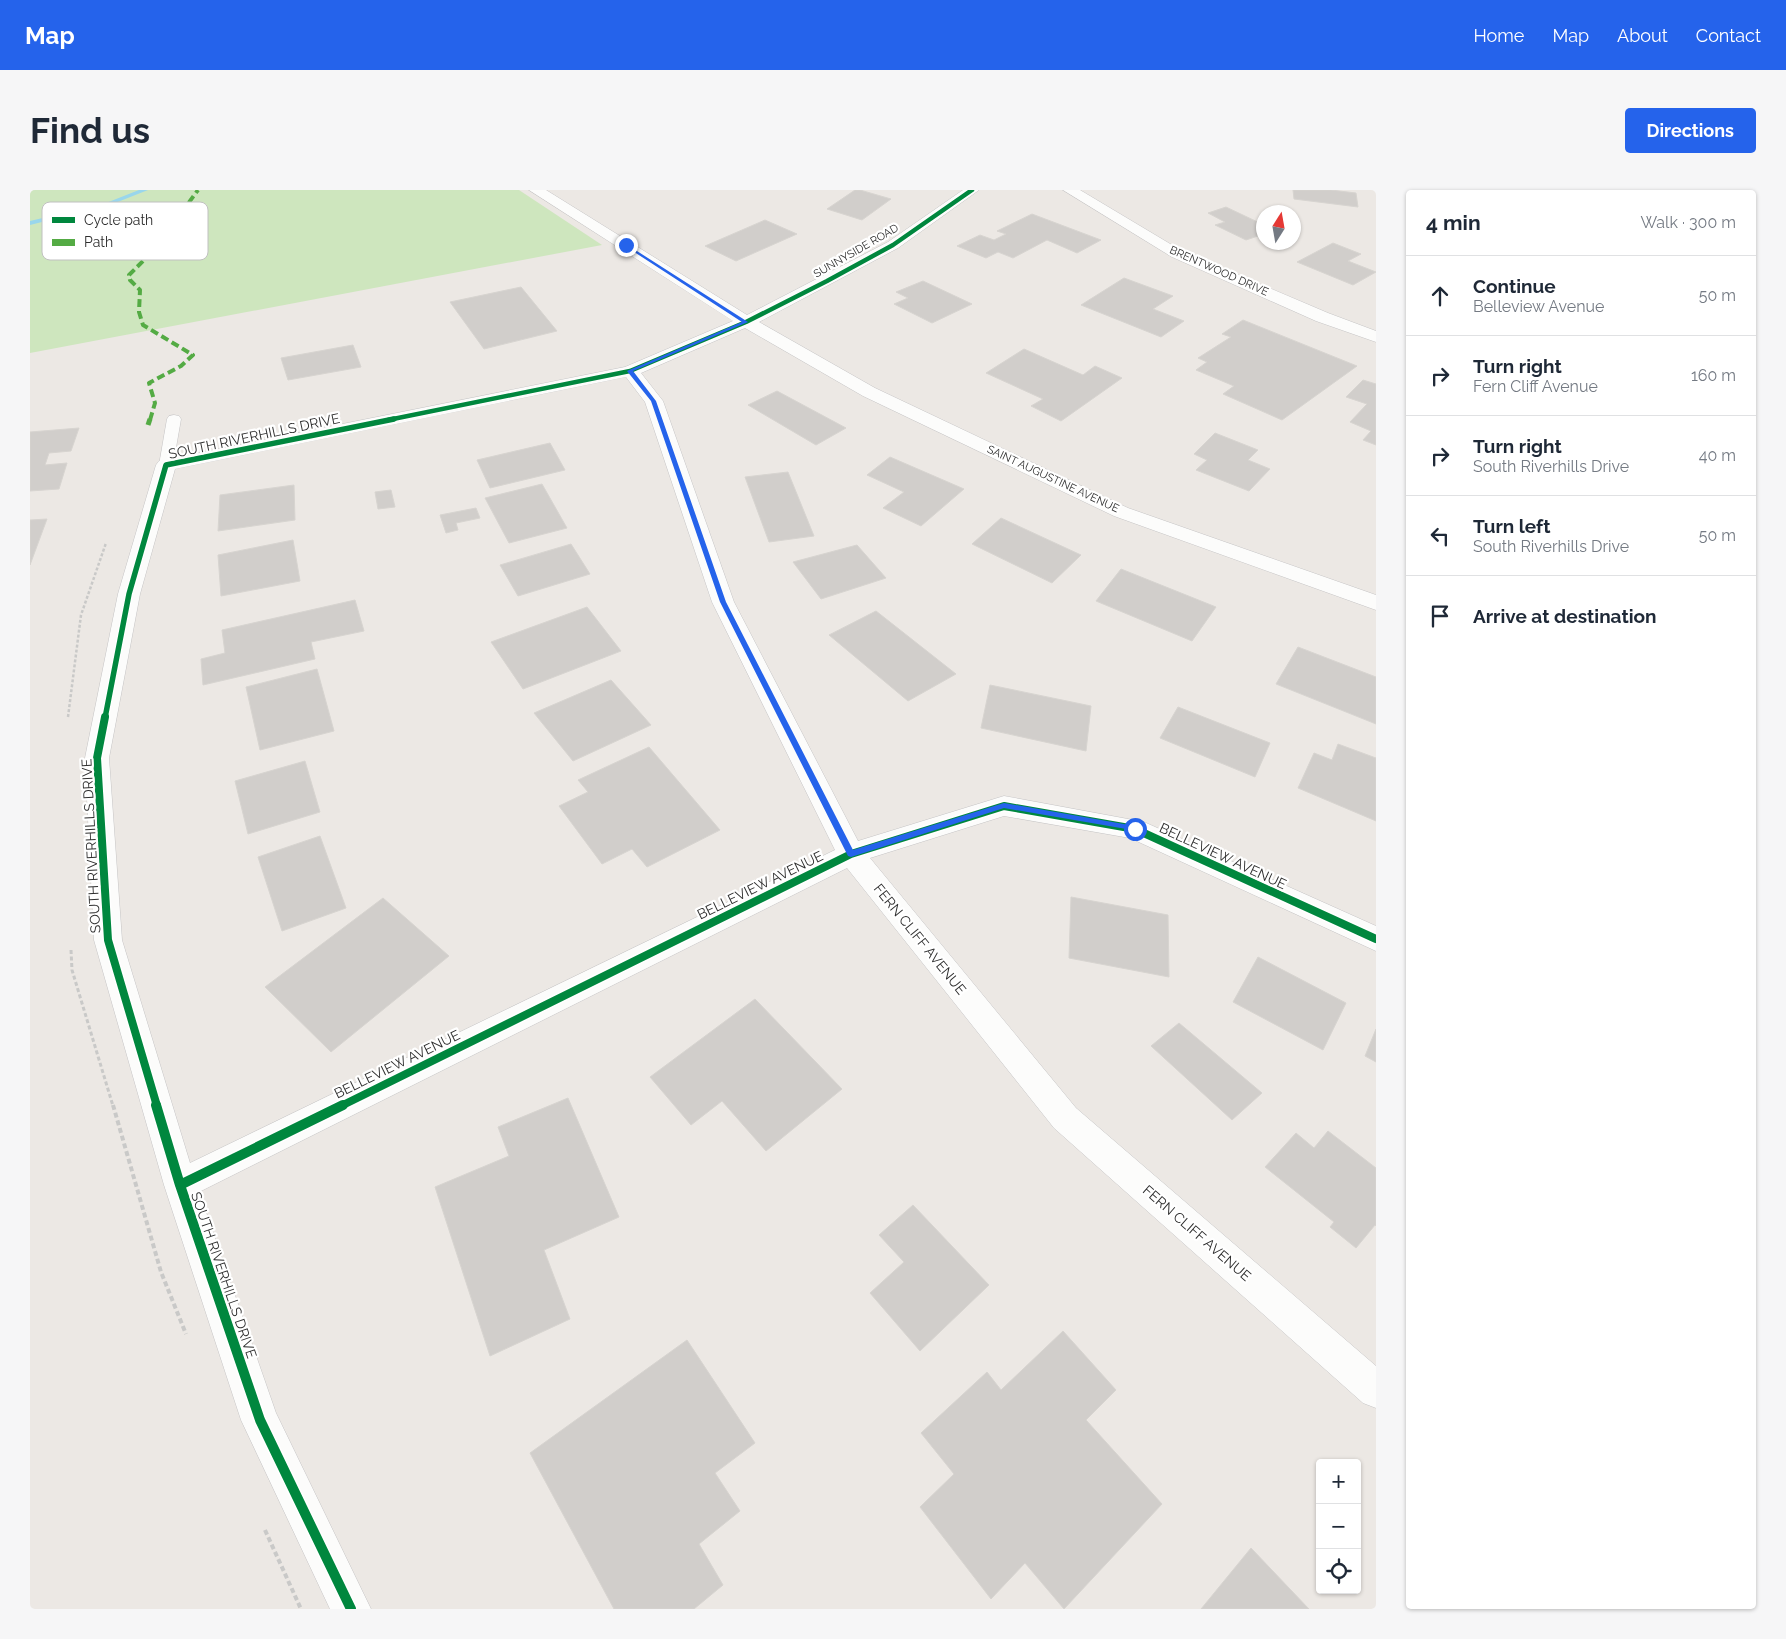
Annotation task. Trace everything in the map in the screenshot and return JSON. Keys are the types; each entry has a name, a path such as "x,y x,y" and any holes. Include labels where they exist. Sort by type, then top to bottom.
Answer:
{"street":[{"path":"536,190 746,322"},
{"name":"SUNNYSIDE ROAD","path":"746,322 827,281 892,245 972,190"},
{"name":"BRENTWOOD DRIVE","path":"1070,190 1177,254 1322,317 1376,337"},
{"name":"SOUTH RIVERHILLS DRIVE","path":"351,1609 260,1420 180,1185 108,940 97,758 129,594 166,465 630,371 746,322"},
{"name":"SAINT AUGUSTINE AVENUE","path":"746,322 869,392 1121,512 1376,603"},
{"name":"FERN CLIFF AVENUE","path":"630,371 654,401 723,602 851,854 1065,1118 1376,1390"},
{"name":"BELLEVIEW AVENUE","path":"180,1185 851,854 1004,806 1135,829 1376,939"}],"lane":[{"path":"166,465 174,419"}],"green space":[{"path":"30,190 519,190 602,245 30,353"}],"building":[{"path":"855,190 891,199 862,220 827,209"},
{"path":"1293,190 1331,190 1356,193 1358,207 1294,199"},
{"path":"1226,207 1256,221 1256,237 1246,240 1215,225 1225,222 1208,213"},
{"path":"1032,214 1101,240 1077,253 1047,240 1013,258 998,252 986,258 957,246 980,235 994,240 1006,234 997,231"},
{"path":"765,220 797,234 736,261 705,246"},
{"path":"1333,243 1361,254 1348,261 1376,272 1353,285 1297,262"},
{"path":"1124,278 1173,296 1153,309 1184,321 1161,337 1081,305"},
{"path":"923,281 972,304 932,323 894,304 908,298 896,292"},
{"path":"521,287 557,331 484,349 450,302"},
{"path":"1243,320 1357,366 1282,420 1223,394 1234,386 1196,370 1207,362 1198,358 1231,337 1222,334"},
{"path":"353,345 361,367 288,380 281,358"},
{"path":"1024,349 1083,375 1095,366 1122,378 1061,421 1031,406 1043,399 986,373"},
{"path":"1363,380 1376,384 1376,445 1363,440 1371,431 1350,422 1367,404 1346,397"},
{"path":"777,391 846,428 816,445 748,405"},
{"path":"79,428 71,451 49,453 45,465 67,463 59,489 30,491 30,432"},
{"path":"1215,433 1258,450 1248,460 1270,469 1249,491 1196,470 1207,460 1194,454"},
{"path":"550,443 565,470 490,488 477,460"},
{"path":"890,457 964,489 921,526 883,508 904,492 867,475"},
{"path":"788,472 814,536 769,542 745,477"},
{"path":"542,484 567,528 509,543 485,498"},
{"path":"294,485 295,520 218,531 220,495"},
{"path":"391,490 395,507 378,509 375,492"},
{"path":"476,508 480,518 456,523 458,530 446,533 440,515"},
{"path":"1001,518 1081,555 1052,583 972,544"},
{"path":"47,519 30,565 30,520"},
{"path":"293,540 300,581 221,596 218,555"},
{"path":"571,544 590,574 518,596 500,565"},
{"path":"857,545 886,578 821,599 793,562"},
{"path":"1121,569 1216,607 1192,641 1096,601"},
{"path":"355,600 364,631 311,642 315,659 203,685 201,659 225,653 222,630"},
{"path":"587,607 621,651 523,689 491,642"},
{"path":"876,611 956,674 908,701 829,635"},
{"path":"1298,647 1376,677 1376,724 1276,684"},
{"path":"317,669 334,731 260,750 246,687"},
{"path":"611,680 651,725 573,761 534,713"},
{"path":"990,685 1091,706 1086,751 981,728"},
{"path":"1178,707 1270,743 1255,777 1160,738"},
{"path":"1338,744 1376,758 1376,821 1298,788 1314,753 1332,760"},
{"path":"649,747 720,830 647,867 632,849 602,864 559,806 588,792 578,780"},
{"path":"305,761 320,812 248,834 235,781"},
{"path":"320,836 346,908 282,931 258,857"},
{"path":"1071,897 1168,915 1169,977 1069,958"},
{"path":"383,898 449,956 331,1052 265,987"},
{"path":"1258,957 1346,1003 1323,1050 1233,1002"},
{"path":"755,999 842,1089 766,1151 722,1101 691,1125 650,1077"},
{"path":"1179,1023 1262,1093 1232,1120 1151,1046"},
{"path":"1376,1029 1376,1062 1365,1056"},
{"path":"568,1098 619,1217 544,1250 570,1319 490,1356 435,1187 509,1156 498,1127"},
{"path":"1328,1131 1376,1168 1376,1226 1356,1248 1330,1227 1334,1222 1265,1167 1296,1133 1314,1148"},
{"path":"913,1205 989,1285 920,1351 870,1293 904,1262 879,1235"},
{"path":"1063,1331 1116,1390 1086,1420 1162,1504 1064,1609 1025,1563 991,1599 920,1507 954,1474 921,1433 987,1372 1001,1390"},
{"path":"687,1340 755,1443 715,1473 740,1511 699,1544 723,1585 694,1609 614,1609 530,1453"},
{"path":"1251,1548 1309,1609 1201,1609"}],"waterway":[{"path":"113,202 145,190"},
{"path":"30,223 42,220"}],"marked path":[{"path":"189,202 198,190"},
{"path":"144,260 129,275 130,280 140,290 139,312 143,325 193,355 181,366 149,383 155,403 148,425"}],"cycle path":[{"path":"351,1609 260,1420 180,1185 108,940 97,758 129,594 166,465 630,371 746,322 827,281 893,245 972,190"},
{"path":"180,1185 851,854 1004,806 1135,829 1376,939"}],"route":[{"path":"626,245 746,322 630,371 654,401 723,602 851,854 1004,806 1135,829"}]}
